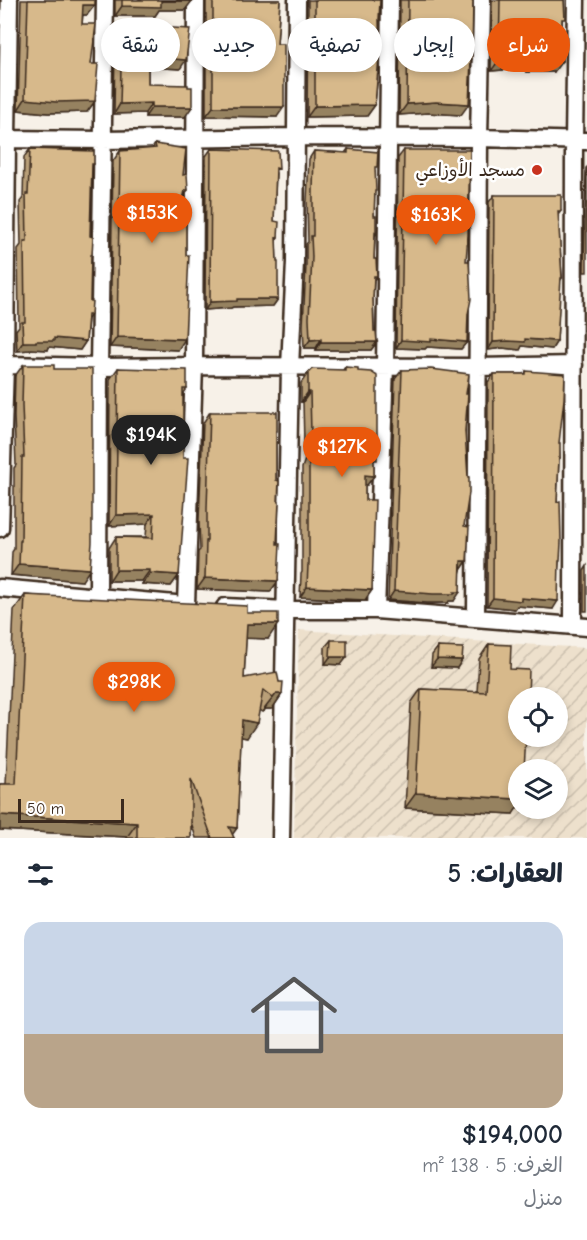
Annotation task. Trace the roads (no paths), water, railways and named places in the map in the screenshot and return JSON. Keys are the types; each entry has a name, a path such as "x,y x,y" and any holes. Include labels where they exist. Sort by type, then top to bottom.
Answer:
{"street":[{"path":"0,528 5,365 3,139 9,0"},
{"path":"98,597 105,0"},
{"path":"196,0 194,366 198,605"},
{"path":"281,838 290,367 295,262 297,0"},
{"path":"376,610 386,367 390,0"},
{"path":"476,617 482,0"},
{"path":"0,588 198,605 286,610 376,610 580,626 574,365 581,141 576,0"},
{"path":"3,139 297,137 581,141"},
{"path":"5,365 99,367 574,365"}],"place":[{"name":"مسجد الأوزاعي","path":"537,170"}]}
